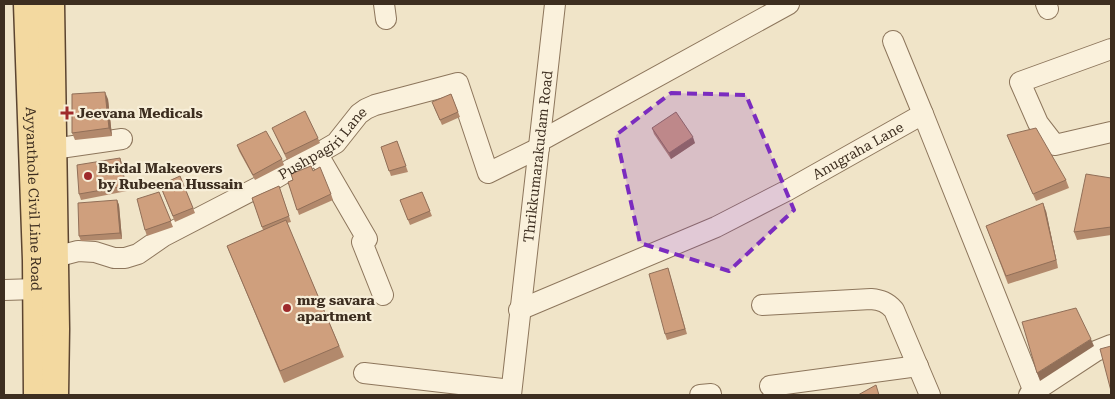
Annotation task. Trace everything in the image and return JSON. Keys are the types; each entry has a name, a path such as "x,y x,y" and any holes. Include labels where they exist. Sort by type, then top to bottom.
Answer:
{"main road":[{"name":"Ayyanthole Civil Line Road","path":"27,4 46,157 54,257 55,395"},
{"name":"Ayyanthole Civil Line Road","path":"38,395 36,289 46,157 51,4"}],"street":[{"name":"Thrikkumarakudam Road","path":"511,393 555,4"},
{"path":"540,144 789,4"},
{"path":"892,41 923,114 1032,394 1096,351 1111,345"},
{"path":"1111,49 1020,82 1038,123 1055,145 1111,132"},
{"name":"Pushpagiri Lane","path":"54,257 87,251 114,258 124,258 138,254 164,236 210,213 336,143 366,108 458,83 488,173 540,144"},
{"name":"Anugraha Lane","path":"520,310 716,227 788,190 923,114"},
{"path":"46,157 122,139"},
{"path":"318,153 366,239 362,242 383,295"},
{"path":"4,290 36,289"},
{"path":"762,305 880,300 887,303 894,310 930,395"},
{"path":"770,386 918,366"},
{"path":"364,372 511,393"}],"highlighted area":[{"path":"671,93 746,95 794,210 729,271 640,243 616,135"}],"building":[{"path":"105,92 109,128 72,133 72,94"},
{"path":"451,94 458,112 440,120 432,102"},
{"path":"305,111 318,138 285,154 272,128"},
{"path":"676,112 693,137 669,153 652,128"},
{"path":"1036,128 1066,180 1033,194 1007,135"},
{"path":"266,131 282,159 253,175 237,145"},
{"path":"397,141 406,166 389,171 381,147"},
{"path":"120,158 125,186 79,194 77,165"},
{"path":"311,166 313,171 320,167 331,194 297,210 288,182 293,180 291,174"},
{"path":"1086,174 1111,178 1111,227 1074,232"},
{"path":"180,176 193,208 173,216 160,185"},
{"path":"279,186 289,216 262,227 252,198"},
{"path":"159,192 171,221 145,230 137,199"},
{"path":"422,192 430,211 408,220 400,200"},
{"path":"117,200 120,233 79,236 78,203"},
{"path":"1043,203 1056,260 1006,276 986,226"},
{"name":"mrg savara apartment","path":"286,220 339,346 280,371 227,246"},
{"path":"668,268 685,329 665,334 649,274"},
{"path":"1076,308 1091,339 1037,373 1022,322"},
{"path":"1111,346 1111,391 1100,349"},
{"path":"876,385 879,395 858,395"}],"place":[{"name":"Jeevana Medicals","path":"67,113"},
{"name":"Bridal Makeovers by Rubeena Hussain","path":"88,176"},
{"name":"mrg savara apartment","path":"287,308"}]}
